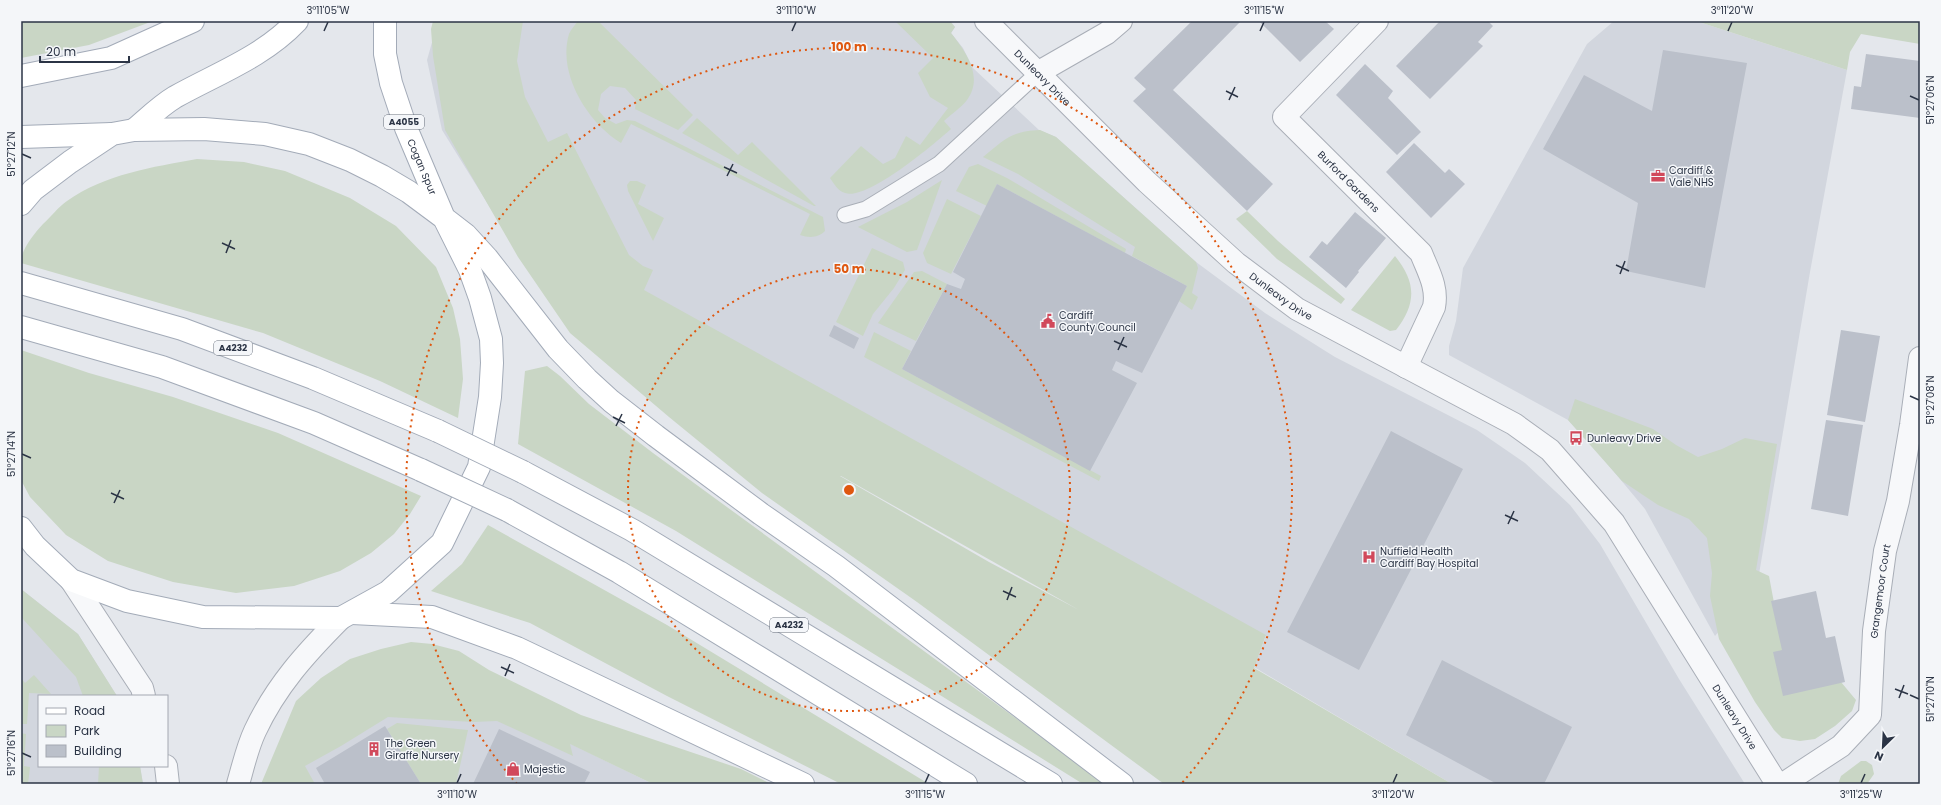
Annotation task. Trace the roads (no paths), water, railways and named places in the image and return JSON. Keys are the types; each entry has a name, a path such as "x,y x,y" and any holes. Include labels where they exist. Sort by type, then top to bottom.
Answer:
{"main road":[{"path":"21,76 111,58 193,21"},
{"path":"134,130 174,98 255,56 273,44 297,21"},
{"name":"Cogan Spur","path":"347,616 388,592 442,543 479,467 490,397 491,339 480,298 470,270 444,218 412,142 391,83 385,54 386,21"},
{"path":"21,137 112,134 134,130 204,129 265,134 309,144 350,160 382,176 409,192 444,218 471,241 558,349 587,379 611,400 761,514 836,566 1122,784"},
{"path":"21,204 33,190 70,162 112,134"},
{"name":"A4232","path":"22,283 182,329 313,378 438,431 523,472 632,530 1051,784"},
{"path":"21,327 162,367 314,423 421,470 506,510 618,572 966,784"},
{"path":"21,528 35,546 71,580 127,601 203,618 347,616 432,617 517,648 804,784"}],"street":[{"name":"Dunleavy Drive","path":"986,21 1039,72 1147,182 1236,263 1297,309 1514,424 1550,450 1614,523 1777,784"},
{"path":"1039,72 1107,33 1121,21"},
{"name":"Burford Gardens","path":"1377,21 1284,117 1421,253 1432,280 1436,297 1434,307 1406,368"},
{"name":"Grangemoor Court","path":"1783,784 1841,746 1870,715 1874,631 1879,593 1886,551 1898,501 1911,425 1920,358"},
{"path":"71,580 142,688 144,695"},
{"path":"238,784 254,732 279,686 308,651 347,616"},
{"path":"166,767 168,784"}],"lane":[{"path":"844,215 866,209 939,164 1039,72"}],"place":[{"name":"Cardiff & Vale NHS","path":"1658,176"},
{"name":"Cardiff County Council","path":"1048,321"},
{"name":"Dunleavy Drive","path":"1576,438"},
{"name":"Nuffield Health Cardiff Bay Hospital","path":"1369,557"},
{"name":"The Green Giraffe Nursery","path":"374,749"},
{"name":"Majestic","path":"513,769"}]}
